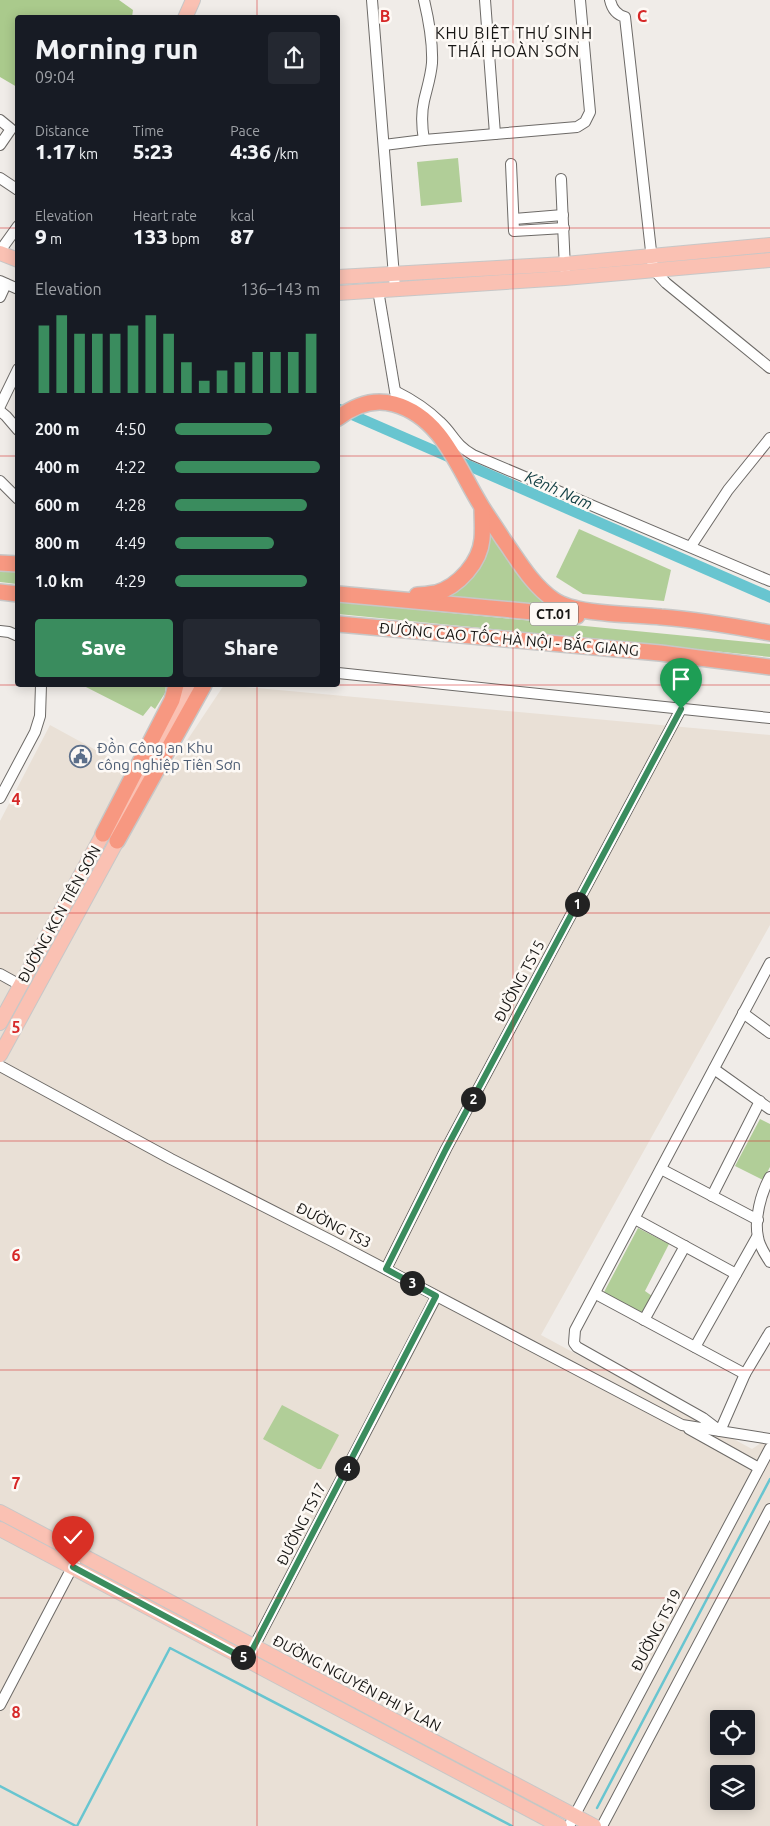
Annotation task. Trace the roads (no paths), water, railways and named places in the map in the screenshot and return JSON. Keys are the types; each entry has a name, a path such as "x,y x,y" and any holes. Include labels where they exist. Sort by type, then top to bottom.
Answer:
{"highway":[{"path":"340,417 357,406 397,398 425,419 455,459 482,507 529,576 553,600 568,608 700,621 770,635"},
{"path":"340,588 418,595 437,593 450,586 472,567 479,552 482,541 482,507"},
{"path":"0,563 15,564"},
{"path":"0,592 15,594"},
{"name":"ĐƯỜNG CAO TỐC HÀ NỘI - BẮC GIANG","path":"340,594 662,623 770,635"},
{"path":"0,599 15,601"},
{"name":"ĐƯỜNG CAO TỐC HÀ NỘI - BẮC GIANG","path":"340,624 660,653 770,667"},
{"path":"340,630 594,653 660,653"},
{"path":"103,834 172,700 175,687"},
{"path":"117,840 203,687"}],"main road":[{"path":"186,15 193,0"},
{"path":"340,293 565,271 650,255 770,245"},
{"path":"0,252 15,259"},
{"path":"340,277 393,273 653,269 770,260"},
{"path":"126,807 190,687"},
{"name":"ĐƯỜNG KCN TIÊN SƠN","path":"0,1023 4,1005 20,985 103,834 126,807"},
{"name":"ĐƯỜNG KCN TIÊN SƠN","path":"0,1055 117,840 126,807"},
{"name":"ĐƯỜNG NGUYÊN PHI Ỷ LAN","path":"0,1512 80,1555 560,1826"},
{"name":"ĐƯỜNG NGUYÊN PHI Ỷ LAN","path":"0,1529 73,1567 251,1653 572,1821 594,1826"}],"street":[{"path":"372,0 395,288"},
{"path":"424,0 430,25 432,63 429,86 424,102 422,125 424,140"},
{"path":"485,0 495,134"},
{"path":"384,145 576,127 585,122 590,112 580,0"},
{"path":"610,0 617,14 625,17 653,269 666,282 770,368"},
{"path":"0,120 12,128 0,145"},
{"path":"511,164 514,231 564,228"},
{"path":"0,178 15,188"},
{"path":"561,179 565,271"},
{"path":"514,219 563,214"},
{"path":"0,252 15,230"},
{"path":"0,297 3,282 15,287"},
{"path":"378,290 397,398 419,402 442,424 461,448 473,455 770,581"},
{"path":"0,406 15,382"},
{"path":"0,411 15,426"},
{"path":"691,546 728,490 770,438"},
{"path":"0,481 15,497"},
{"path":"0,631 15,635"},
{"path":"340,673 770,718"},
{"path":"0,798 35,732 40,716 41,687"},
{"name":"ĐƯỜNG TS15","path":"386,1269 451,1140 681,709"},
{"path":"770,963 596,1294 575,1330 574,1343 577,1347 703,1418 720,1431 745,1374 770,1332"},
{"path":"0,974 20,985"},
{"path":"744,1013 770,1033"},
{"name":"ĐƯỜNG TS3","path":"0,1066 171,1159 386,1269 682,1425 770,1439"},
{"path":"714,1068 770,1108"},
{"path":"712,1196 760,1101"},
{"path":"661,1169 758,1220"},
{"path":"695,1347 757,1237 763,1192 770,1177"},
{"path":"635,1219 736,1274"},
{"path":"757,1237 770,1262"},
{"path":"644,1320 685,1246"},
{"path":"596,1294 745,1374"},
{"name":"ĐƯỜNG TS17","path":"251,1653 436,1296"},
{"path":"682,1425 759,1468"},
{"name":"ĐƯỜNG TS19","path":"572,1821 770,1448"},
{"path":"602,1826 770,1510"},
{"path":"0,1705 80,1555"}],"water":[{"name":"Kênh Nam","path":"340,404 770,591 770,603 340,415"}],"waterway":[{"path":"597,1808 770,1479"},
{"path":"77,1826 170,1648 512,1826"},
{"path":"0,1786 76,1826"}],"place":[{"name":"Đồn Công an Khu công nghiệp Tiên Sơn","path":"81,756"}],"district":[{"name":"KHU BIỆT THỰ SINH THÁI HOÀN SƠN","path":"514,42"}]}
